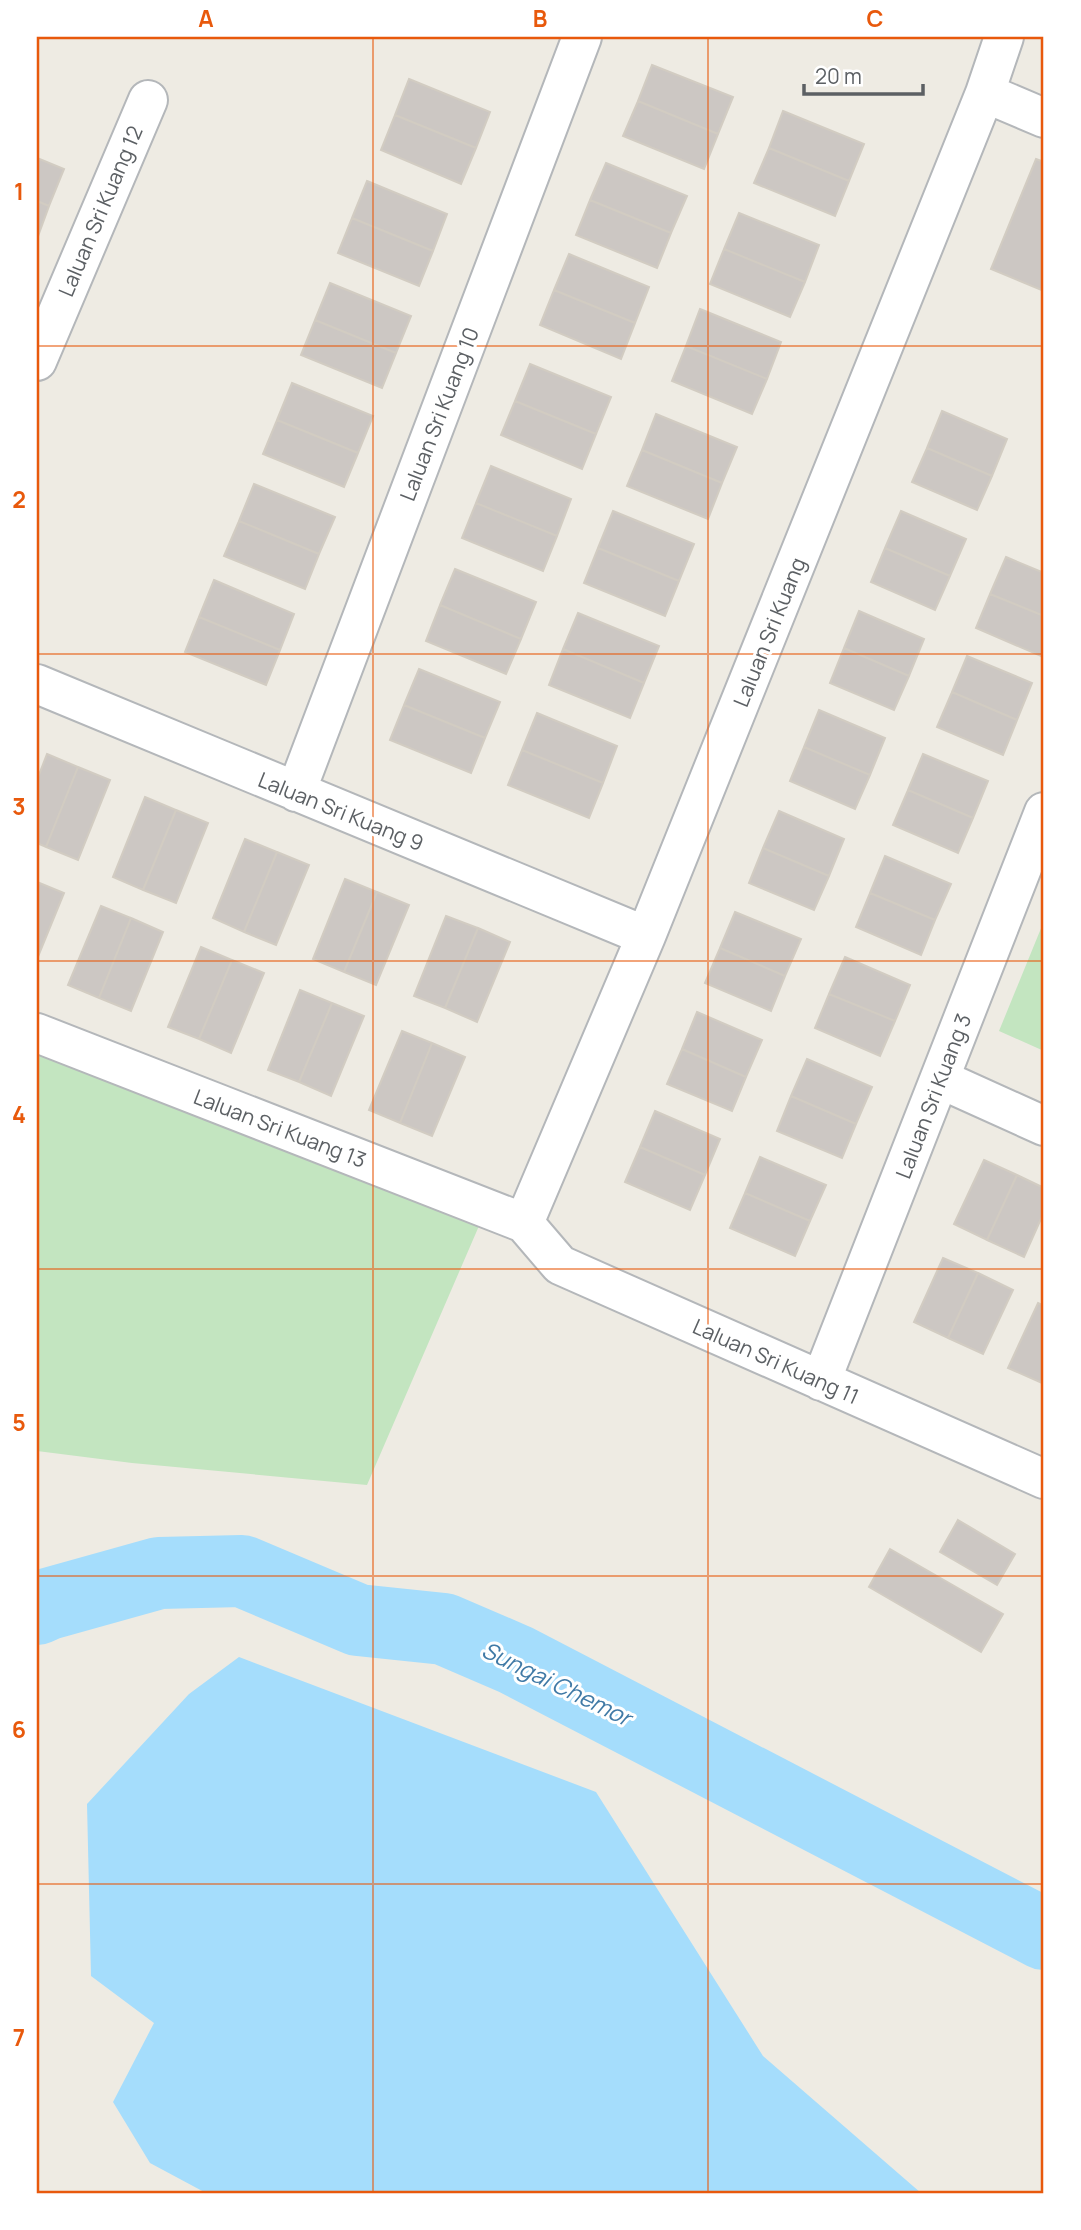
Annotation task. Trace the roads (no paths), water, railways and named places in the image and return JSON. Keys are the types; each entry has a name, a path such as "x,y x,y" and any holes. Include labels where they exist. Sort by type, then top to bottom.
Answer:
{"street":[{"name":"Laluan Sri Kuang 10","path":"296,792 582,37"},
{"name":"Laluan Sri Kuang","path":"524,1223 646,936 985,93 1004,37"},
{"path":"985,93 1044,118"},
{"name":"Laluan Sri Kuang 12","path":"37,361 148,100"},
{"name":"Laluan Sri Kuang 9","path":"37,684 646,936"},
{"name":"Laluan Sri Kuang 3","path":"821,1381 1044,812"},
{"name":"Laluan Sri Kuang 13","path":"37,1033 524,1223"},
{"path":"940,1079 1044,1126"},
{"name":"Laluan Sri Kuang 11","path":"524,1223 559,1265 1044,1479"}],"water":[{"path":"239,1657 596,1792 763,2056 921,2193 206,2193 150,2163 113,2102 154,2023 91,1976 87,1804 189,1694"}],"waterway":[{"name":"Sungai Chemor","path":"37,1609 159,1573 242,1571 358,1620 444,1629 516,1660 1044,1934"}]}
